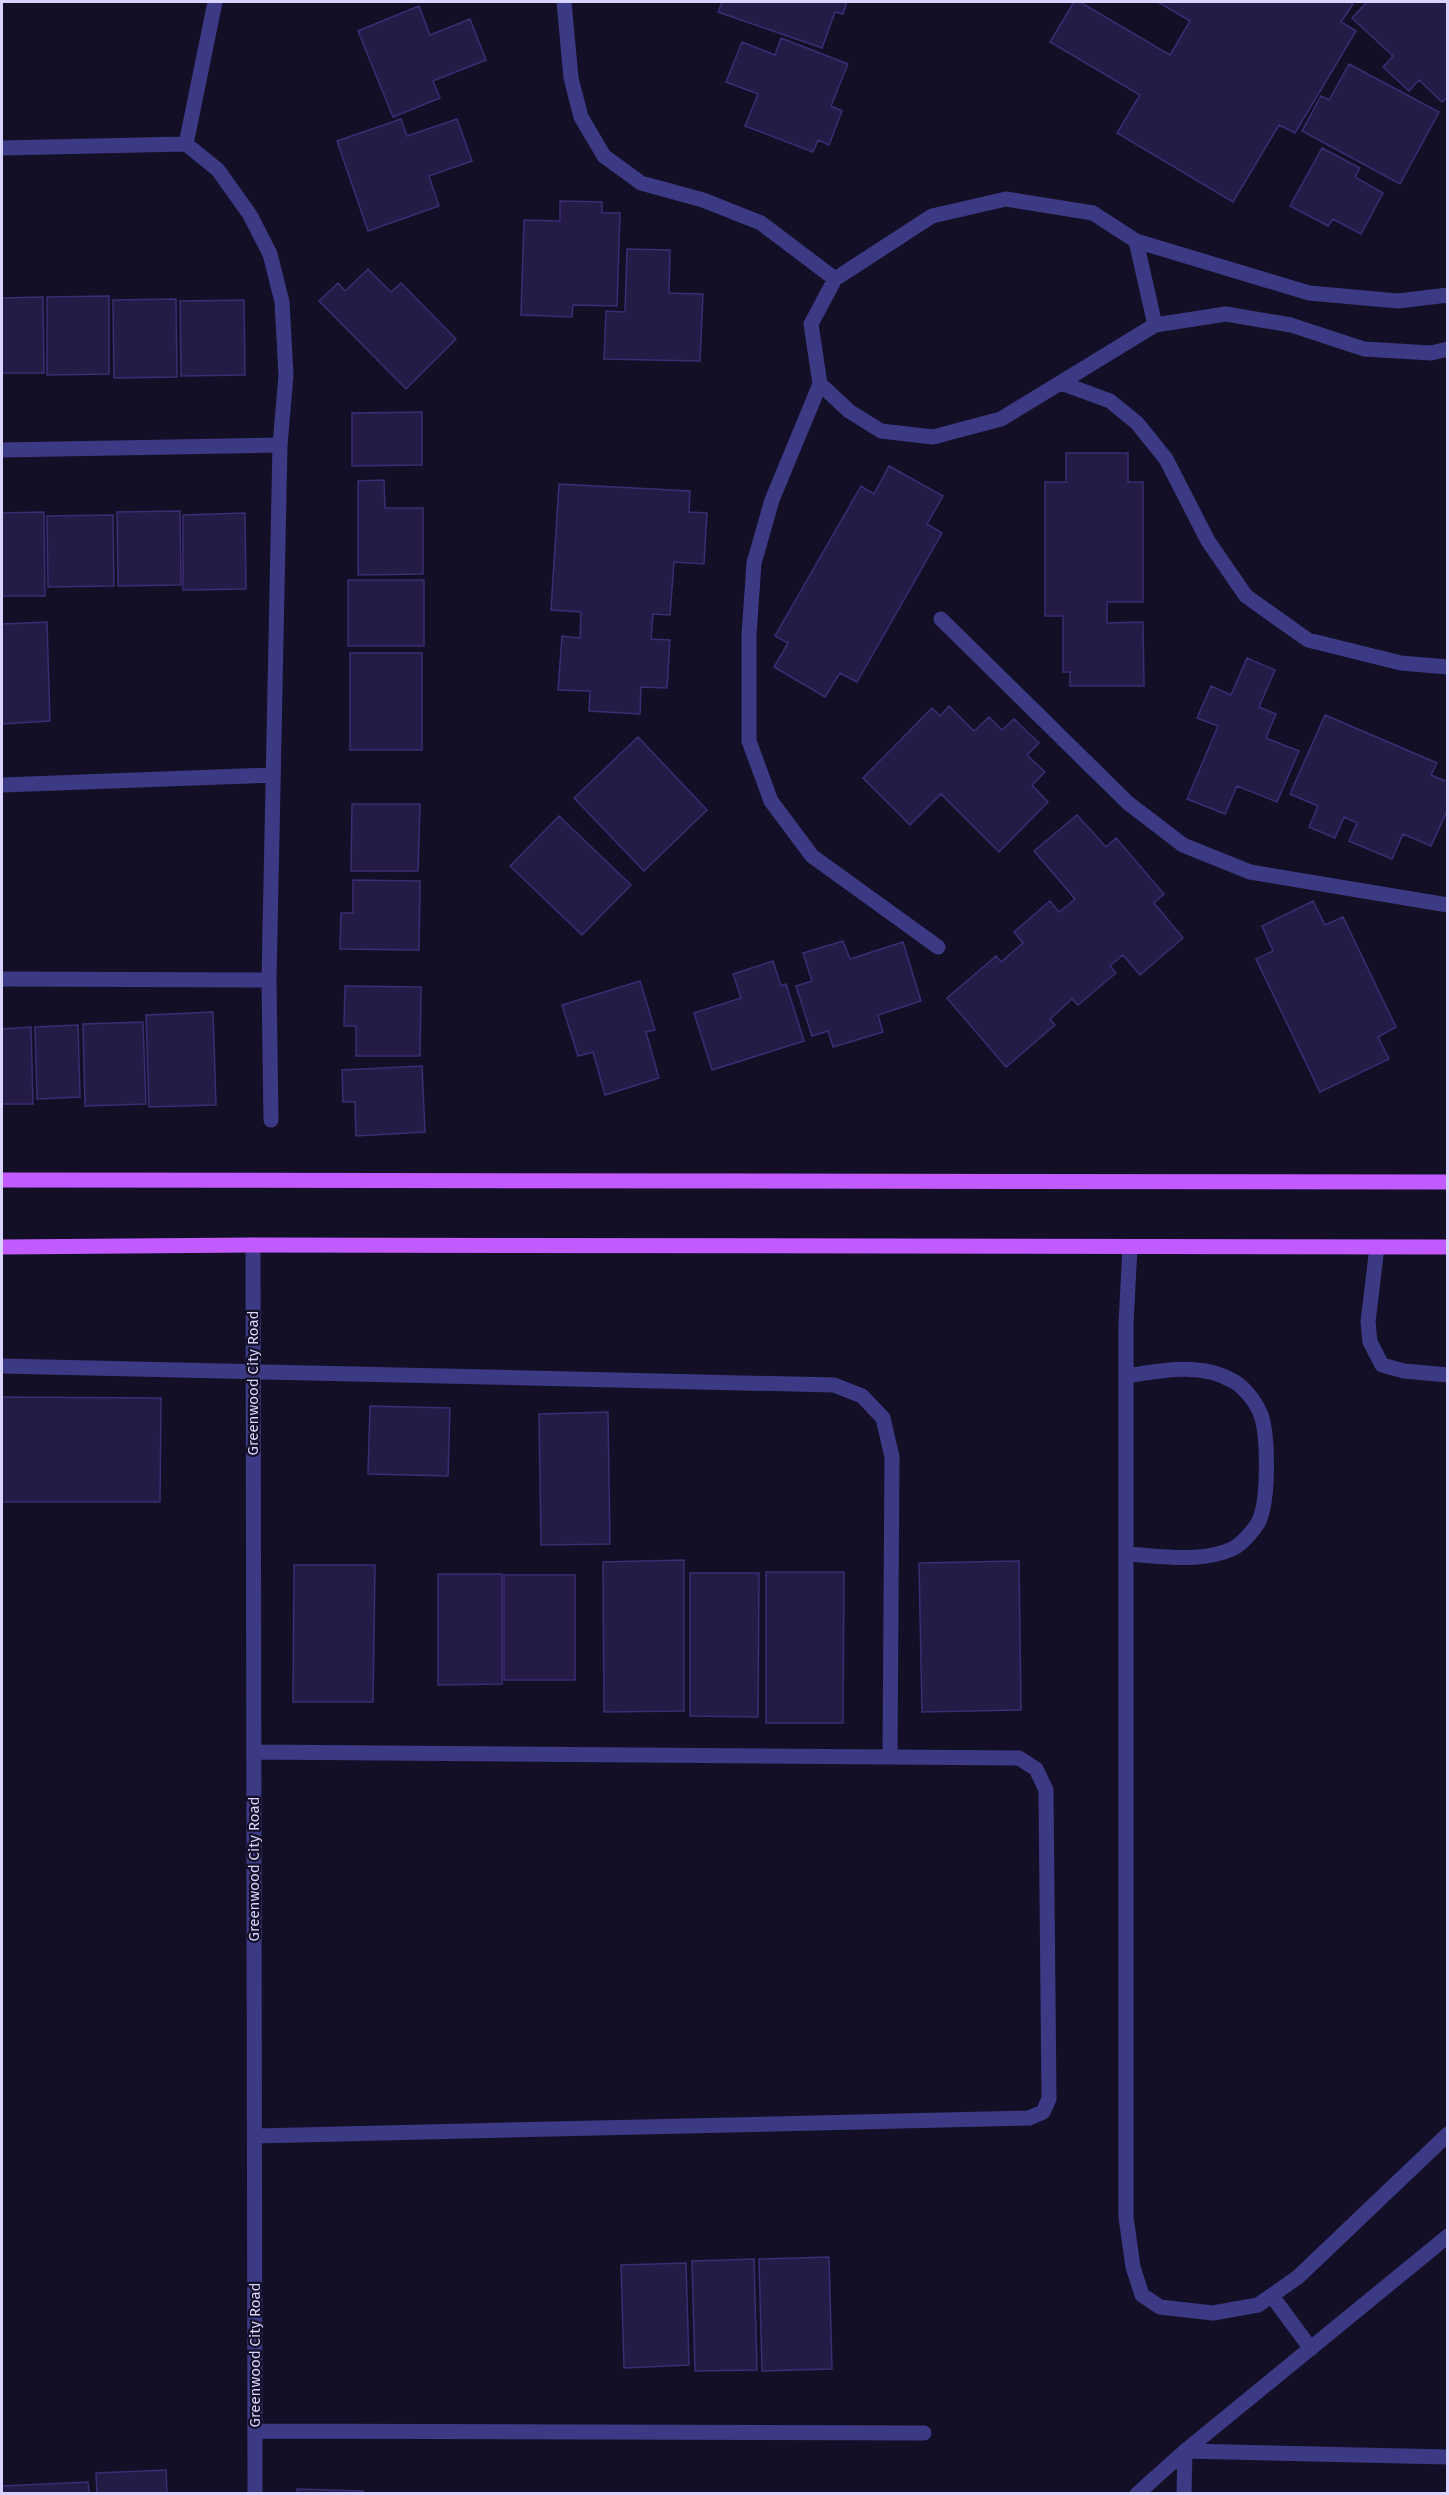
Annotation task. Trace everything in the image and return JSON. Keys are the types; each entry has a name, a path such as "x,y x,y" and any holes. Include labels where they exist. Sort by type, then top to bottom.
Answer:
{"main road":[{"path":"2,1180 1448,1182"},
{"path":"2,1247 253,1245 1448,1247"}],"street":[{"path":"186,144 215,2"},
{"path":"564,2 571,78 581,117 604,156 640,183 704,200 762,223 835,279"},
{"path":"2,148 186,144 218,170 250,214 270,254 282,302 286,375 280,445 273,775 269,980 271,1120"},
{"path":"938,947 812,856 771,801 749,741 749,635 754,563 772,500 820,384 811,324 835,279 932,216 1006,199 1093,213 1136,241 1310,293 1398,301 1448,295"},
{"path":"1136,241 1155,325"},
{"path":"820,384 849,411 881,431 933,437 1001,419 1155,325 1226,314 1291,325 1364,349 1431,353 1448,349"},
{"path":"1061,383 1110,401 1137,423 1166,459 1208,541 1246,596 1308,640 1401,663 1448,668"},
{"path":"2,450 280,445"},
{"path":"941,619 1128,803 1183,845 1250,872 1448,905"},
{"path":"2,785 273,775"},
{"path":"2,979 269,980"},
{"name":"Greenwood City Road","path":"253,1245 255,2493"},
{"path":"1130,1247 1126,1324 1126,2217 1133,2267 1142,2295 1160,2307 1213,2313 1258,2305 1298,2277 1448,2134"},
{"path":"1377,1247 1368,1322 1370,1342 1382,1365 1404,1371 1448,1376"},
{"path":"2,1366 834,1385 862,1396 883,1418 892,1457 890,1757"},
{"path":"1127,1376 1185,1368 1208,1372 1236,1382 1254,1401 1262,1419 1267,1466 1264,1504 1258,1523 1233,1548 1197,1557 1127,1554"},
{"path":"254,1752 1019,1758 1036,1769 1046,1790 1049,2099 1043,2112 1029,2118 255,2136"},
{"path":"1137,2493 1448,2236"},
{"path":"1272,2296 1311,2349"},
{"path":"255,2431 924,2433"},
{"path":"1185,2451 1448,2457"},
{"path":"1184,2493 1185,2451"}],"building":[{"path":"722,2 847,2 843,14 835,12 822,48 718,12"},
{"path":"1074,2 1080,2 1170,55 1190,21 1158,2 1349,2 1353,4 1341,22 1356,31 1295,133 1279,125 1233,202 1117,133 1140,95 1050,42"},
{"path":"1367,2 1448,2 1448,97 1442,102 1419,80 1409,91 1383,67 1393,56 1352,18"},
{"path":"419,6 430,35 470,19 486,60 433,81 440,98 393,117 358,31"},
{"path":"781,38 848,64 831,106 842,111 829,145 818,140 813,152 745,126 758,94 726,82 742,42 775,55"},
{"path":"1349,64 1439,112 1400,184 1302,131 1321,96 1329,100"},
{"path":"401,119 407,136 457,119 472,161 429,176 439,206 368,231 337,141"},
{"path":"1322,148 1360,168 1355,177 1383,193 1361,234 1333,219 1328,226 1290,206"},
{"path":"560,201 602,202 602,213 620,213 617,306 573,305 572,317 521,315 524,220 560,221"},
{"path":"627,249 670,250 669,293 703,294 700,361 604,359 606,311 625,312"},
{"path":"368,269 391,292 401,283 456,339 406,389 319,301 338,283 345,291"},
{"path":"109,296 109,374 47,375 47,297"},
{"path":"43,297 44,373 2,373 2,298"},
{"path":"176,299 177,377 114,378 113,300"},
{"path":"244,300 245,375 181,376 180,301"},
{"path":"422,412 422,465 352,466 352,413"},
{"path":"1066,453 1128,453 1128,482 1143,482 1143,602 1107,602 1107,623 1143,622 1144,686 1070,686 1070,672 1063,672 1063,616 1045,616 1045,482 1066,482"},
{"path":"889,466 943,496 927,524 942,533 857,682 840,673 825,697 774,667 788,643 775,636 861,486 874,494"},
{"path":"384,480 385,508 423,508 423,574 358,575 358,481"},
{"path":"559,484 690,491 689,512 707,513 704,564 674,562 670,615 653,614 651,639 670,640 667,688 641,687 640,714 589,711 590,691 558,690 562,636 580,638 581,612 551,610"},
{"path":"180,511 181,585 118,586 117,512"},
{"path":"44,512 45,596 2,596 2,513"},
{"path":"245,513 246,589 183,590 183,515"},
{"path":"113,515 114,586 48,587 47,516"},
{"path":"348,580 424,580 424,646 348,646"},
{"path":"47,622 50,721 2,724 2,624"},
{"path":"350,653 422,653 422,750 350,750"},
{"path":"1247,658 1275,670 1259,707 1276,714 1266,738 1299,751 1277,802 1237,786 1225,814 1187,799 1218,726 1197,718 1211,686 1231,695"},
{"path":"949,706 974,731 989,717 1002,730 1014,719 1039,743 1027,755 1045,772 1032,785 1048,802 999,852 941,794 910,825 863,778 932,708 940,716"},
{"path":"1325,715 1437,763 1431,775 1448,782 1448,809 1431,846 1403,834 1392,859 1349,841 1357,823 1344,817 1335,838 1309,827 1318,806 1290,794"},
{"path":"638,737 707,810 644,871 574,798"},
{"path":"352,804 420,804 418,871 351,871"},
{"path":"1077,815 1106,847 1116,838 1164,894 1154,903 1183,938 1140,975 1123,955 1110,966 1116,973 1078,1005 1072,999 1050,1019 1055,1025 1006,1067 947,998 996,956 1001,962 1023,943 1014,932 1050,901 1059,912 1075,899 1034,851"},
{"path":"559,816 631,885 582,935 510,866"},
{"path":"353,880 420,881 419,950 340,949 341,913 353,913"},
{"path":"1313,901 1325,925 1343,917 1396,1027 1378,1037 1389,1059 1320,1092 1256,959 1273,951 1262,926"},
{"path":"843,941 850,959 903,942 921,1001 878,1015 883,1032 833,1047 828,1031 812,1036 796,986 812,981 803,953"},
{"path":"773,961 781,986 786,984 804,1041 712,1070 694,1013 741,998 733,974"},
{"path":"640,981 655,1030 646,1032 659,1078 605,1095 593,1052 578,1056 562,1005"},
{"path":"345,986 421,987 420,1056 356,1056 356,1026 344,1026"},
{"path":"213,1012 216,1105 149,1107 146,1015"},
{"path":"143,1022 146,1104 85,1106 83,1024"},
{"path":"78,1025 80,1097 37,1099 35,1027"},
{"path":"31,1027 33,1104 2,1104 2,1029"},
{"path":"422,1066 425,1132 356,1136 355,1102 343,1102 342,1070"},
{"path":"2,1397 161,1398 160,1502 2,1502"},
{"path":"370,1406 450,1408 448,1476 368,1474"},
{"path":"608,1412 610,1544 541,1545 539,1414"},
{"path":"684,1560 684,1711 604,1712 603,1562"},
{"path":"1019,1561 1021,1710 922,1712 919,1563"},
{"path":"294,1565 375,1565 373,1702 293,1702"},
{"path":"766,1572 844,1572 843,1723 766,1723"},
{"path":"690,1573 759,1573 758,1717 690,1716"},
{"path":"438,1574 502,1574 502,1684 438,1685"},
{"path":"504,1575 575,1575 575,1680 504,1680"},
{"path":"829,2257 832,2369 762,2371 759,2259"},
{"path":"754,2259 757,2370 695,2371 692,2261"},
{"path":"686,2263 689,2365 624,2368 621,2265"},
{"path":"166,2470 167,2494 97,2494 96,2473"},
{"path":"88,2482 89,2494 2,2494 2,2486"},
{"path":"297,2489 363,2491 363,2494 297,2494"}]}
